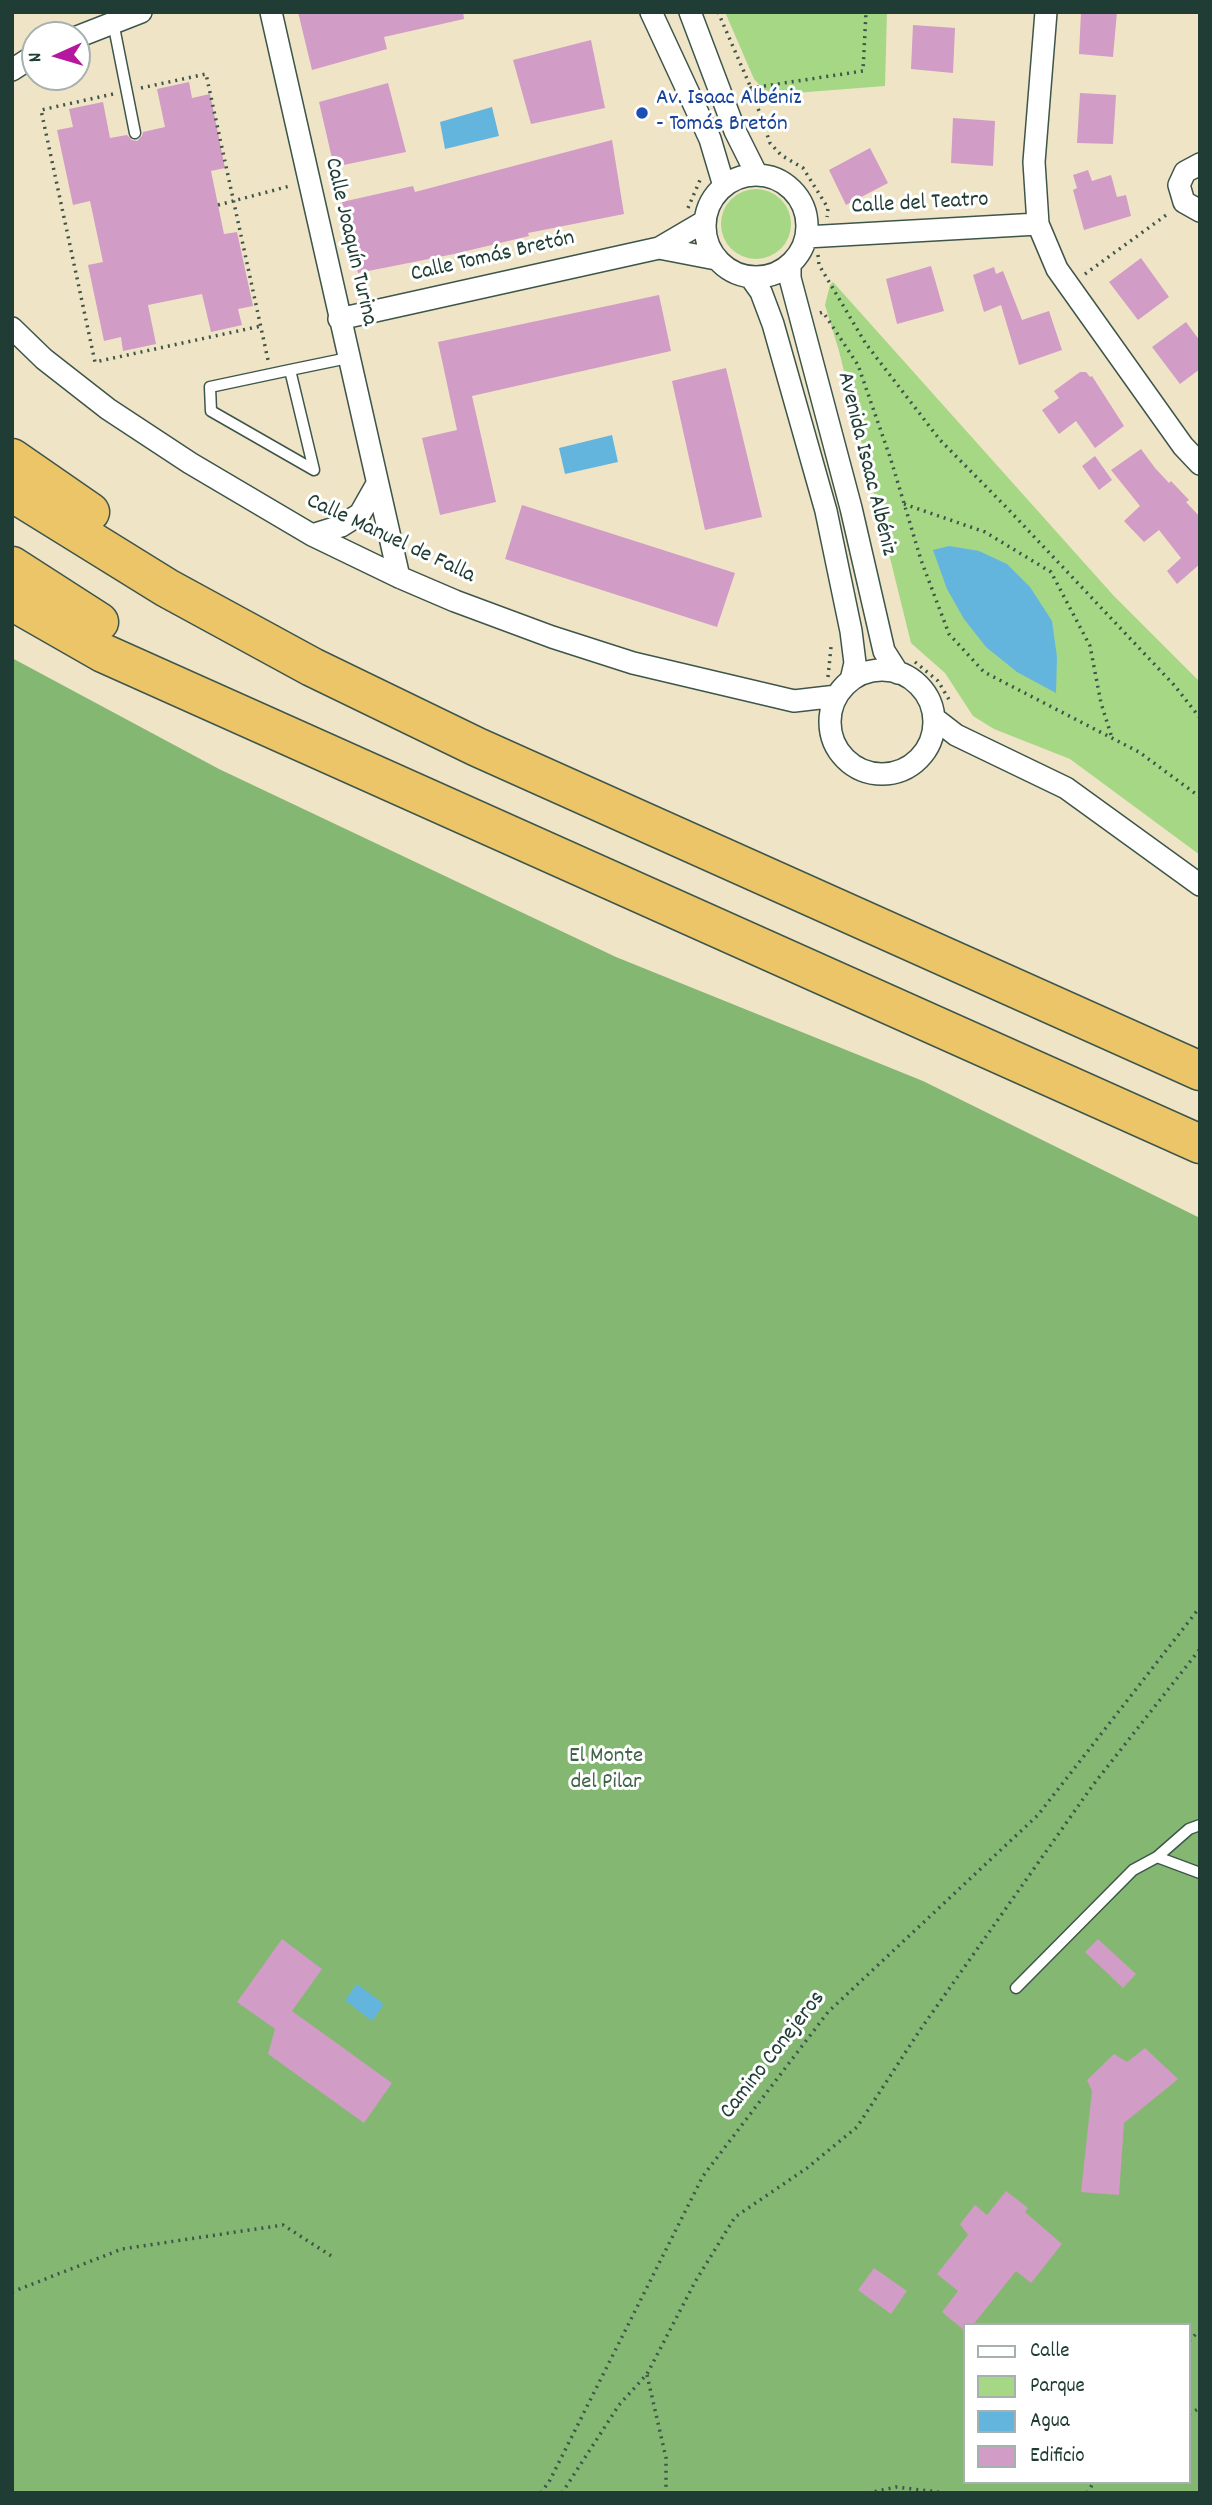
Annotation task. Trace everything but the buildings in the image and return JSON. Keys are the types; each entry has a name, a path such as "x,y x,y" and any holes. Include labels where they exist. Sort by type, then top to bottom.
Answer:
{"highway":[{"path":"12,444 135,543"},
{"path":"12,458 135,543 357,669 443,730"},
{"path":"12,492 167,588 312,667 443,730 1200,1071"},
{"path":"12,566 86,615 382,779"},
{"path":"12,601 103,653 1200,1144"}],"street":[{"path":"91,31 141,12"},
{"name":"Calle Joaquín Turina","path":"271,12 399,577"},
{"path":"651,12 710,139 724,187"},
{"path":"690,12 735,131 757,175"},
{"path":"1046,12 1034,162 1038,224 1057,269 1184,446 1200,464"},
{"path":"1192,207 1180,194 1181,178 1191,167 1200,164"},
{"path":"757,175 774,179 789,188 801,202 814,237 790,265 772,275 751,278 732,272 716,259 707,241 705,221 711,202 724,187 739,178 757,175"},
{"name":"Calle Tomás Bretón","path":"339,319 659,248 705,221"},
{"name":"Calle del Teatro","path":"814,237 1038,224"},
{"name":"Calle Tomás Bretón","path":"659,248 716,259"},
{"name":"Avenida Isaac Albéniz","path":"790,265 790,278 851,508 884,651 898,673"},
{"path":"751,278 761,292 773,324 825,511 851,631 855,663 831,713 830,731 835,745 855,767 884,775 913,764 923,754 930,743 934,718 928,698 915,682 898,673 881,670 865,673 844,688"},
{"name":"Calle Manuel de Falla","path":"12,328 44,359 108,409 190,463 312,535 467,606 610,655 794,701 830,731"},
{"path":"312,535 341,526 360,514 377,484"},
{"name":"Calle Manuel de Falla","path":"794,701 844,688"},
{"path":"934,718 956,735 993,755 1066,788 1200,885"},
{"path":"923,754 956,749 993,755"}],"lane":[{"path":"113,22 135,133"},
{"path":"290,370 314,470 211,411 210,387 290,370 348,358"},
{"path":"1016,1988 1133,1870 1157,1857 1189,1829 1200,1825"},
{"path":"1157,1857 1200,1873"}],"path":[{"path":"718,12 751,88 770,143 781,155 803,168 828,208 814,237 819,265 866,344 940,439 1174,685 1200,718"},
{"path":"751,88 863,71 866,12"},
{"path":"261,326 96,362 41,110 206,74 234,200 261,326 271,374"},
{"path":"218,205 290,187"},
{"path":"1069,286 1192,207"},
{"path":"800,317 823,312 858,365 920,560 949,634 984,672 1139,752 1200,797"},
{"path":"904,504 985,532 1051,572 1090,646 1101,703 1112,738"},
{"name":"Camino Conejeros","path":"541,2493 703,2176 828,2012 1038,1815 1200,1606"},
{"path":"562,2493 619,2405 647,2374 695,2282 735,2217 807,2168 857,2127 920,2030 1093,1785 1200,1648"},
{"path":"12,2292 122,2249 283,2225 333,2257"},
{"path":"647,2374 666,2458 666,2493"},
{"path":"868,2493 896,2487 946,2493"}],"green space":[{"path":"725,12 887,12 885,86 769,95 754,79"},
{"path":"756,189 781,199 791,224 781,249 756,259 731,249 721,224 731,199"},
{"path":"833,282 1113,595 1200,682 1200,855 1070,759 994,729 973,716 945,673 911,643 839,351 825,305"},
{"name":"El Monte del Pilar","path":"12,658 219,769 616,957 923,1081 1200,1218 1200,2493 12,2493"}],"water":[{"path":"492,107 499,136 445,149 440,122"},
{"path":"612,435 618,462 565,474 559,448"},
{"path":"949,546 979,551 1007,564 1030,587 1052,621 1057,657 1056,693 1017,672 986,647 964,619 947,589 933,550"},
{"path":"357,1984 384,2004 372,2021 345,2000"}],"place":[{"name":"Av. Isaac Albéniz - Tomás Bretón","path":"642,113"}]}
